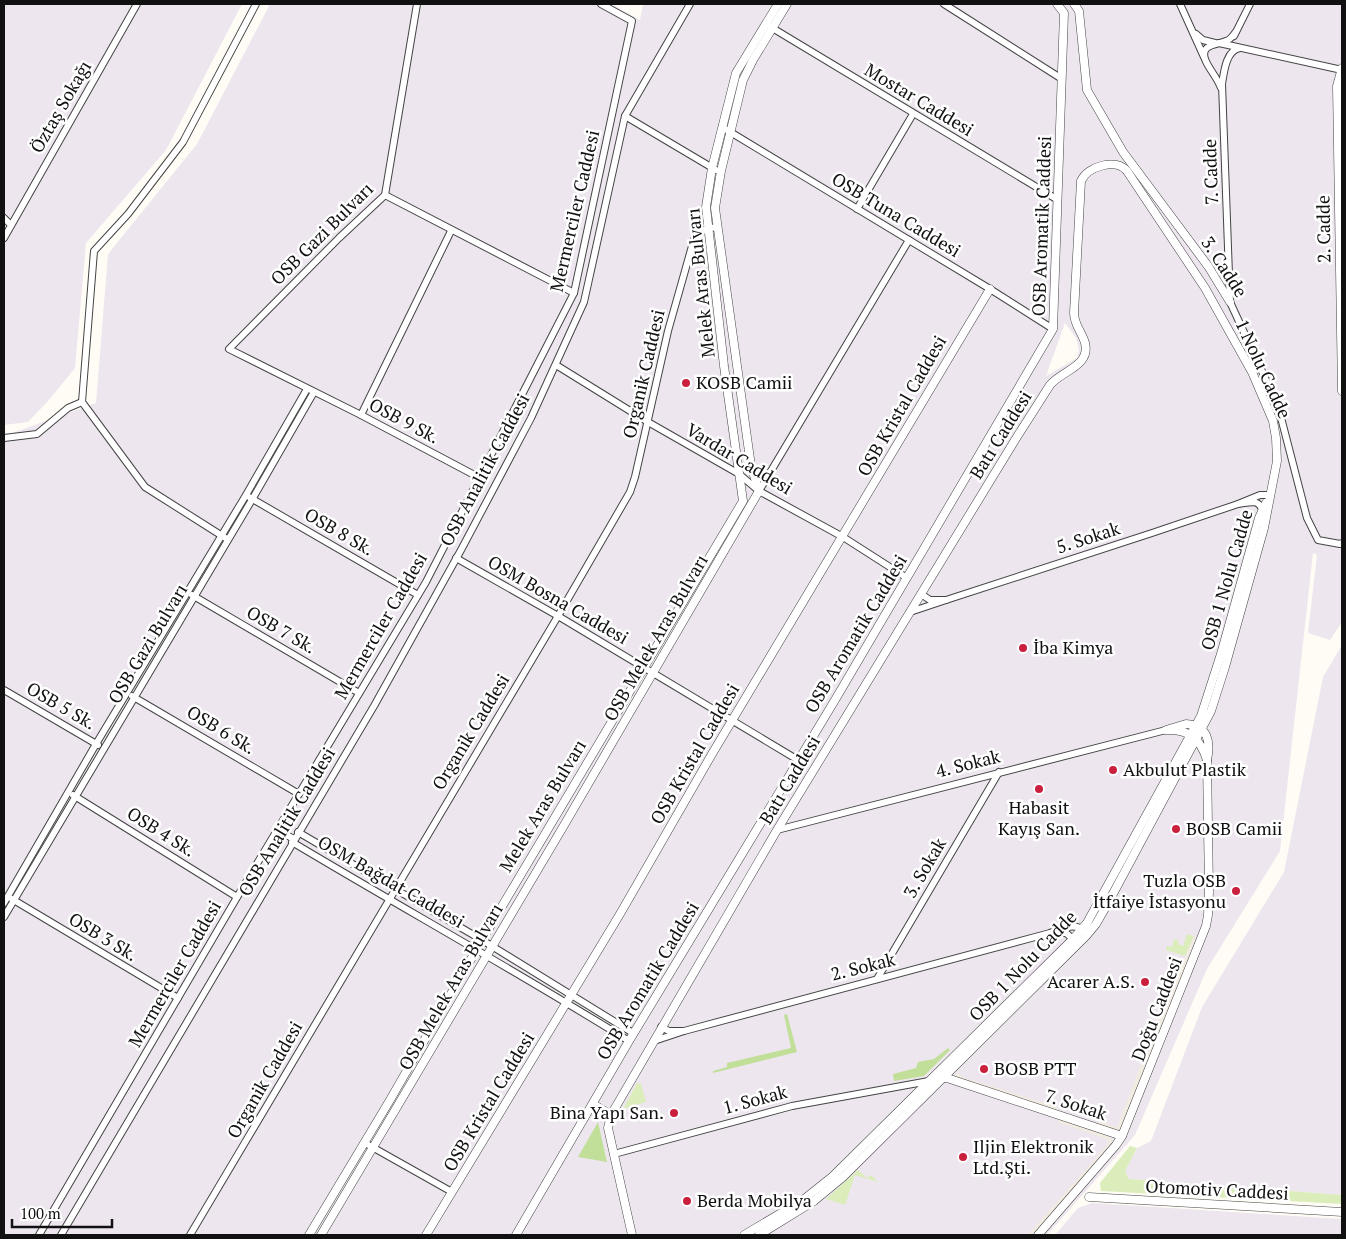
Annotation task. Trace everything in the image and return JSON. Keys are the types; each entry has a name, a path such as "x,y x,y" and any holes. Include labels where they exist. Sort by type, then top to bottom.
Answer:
{"street":[{"name":"Öztaş Sokağı","path":"4,238 137,4"},
{"path":"227,539 145,487 82,402 94,251 128,214 183,142 256,4"},
{"name":"OSB Gazi Bulvarı","path":"7,899 75,796 314,392 229,349 339,238 385,195 417,4"},
{"name":"Mermerciler Caddesi","path":"39,1235 237,897 418,595 574,294 632,21 601,4"},
{"name":"OSB Analitik Caddesi","path":"61,1235 374,706 531,418 584,302 625,116 690,4"},
{"name":"Melek Aras Bulvarı","path":"309,1235 743,502 706,207 712,168 736,73 769,26 778,4"},
{"path":"759,491 751,466 729,317 716,208 721,171 746,74 769,26 787,4"},
{"path":"944,4 1062,79"},
{"name":"OSB Aromatik Caddesi","path":"516,1235 628,1041 907,578 1053,329 1064,13 1057,4"},
{"name":"3. Cadde","path":"1074,4 1079,11 1087,90 1123,152 1208,266 1230,302 1278,406 1307,518 1318,540 1342,543"},
{"path":"1180,4 1206,60 1218,80 1223,101"},
{"path":"1223,101 1222,84 1231,46 1235,33 1250,4"},
{"name":"Mostar Caddesi","path":"769,26 1058,200"},
{"path":"1191,27 1199,38 1342,70"},
{"path":"1235,33 1228,40 1208,47 1206,50 1206,60 1209,65 1217,68 1224,65 1233,50 1240,48"},
{"path":"1235,33 1234,42 1240,48"},
{"path":"1217,43 1226,47 1229,54 1228,60"},
{"name":"2. Cadde","path":"1342,70 1336,86 1342,391"},
{"name":"7. Cadde","path":"1223,101 1230,302"},
{"path":"857,209 913,114"},
{"path":"625,116 712,168 721,171"},
{"name":"OSB Tuna Caddesi","path":"722,127 1053,329"},
{"name":"1 Nolu Cadde","path":"1092,170 1114,164 1120,165 1127,172 1176,244 1218,311 1252,372 1272,415 1275,430 1277,454 1275,476 1270,495"},
{"name":"Batı Caddesi","path":"632,1235 608,1128 611,1115 869,676 1050,385 1075,368 1083,358 1085,344 1074,313 1080,187 1083,177 1092,170"},
{"path":"385,195 574,294"},
{"path":"4,218 11,226"},
{"path":"708,228 718,227"},
{"name":"Organik Caddesi","path":"190,1235 630,492 668,331 694,239 699,232 708,228"},
{"path":"361,415 451,231"},
{"path":"759,491 909,240"},
{"name":"OSB Kristal Caddesi","path":"426,1235 620,914 733,720 990,289"},
{"path":"719,319 729,317"},
{"name":"Vardar Caddesi","path":"556,365 648,422 739,474 759,491 843,537 907,578"},
{"name":"OSB Gazi Bulvarı","path":"4,917 7,899 68,792 246,495 307,389"},
{"name":"OSB 9 Sk.","path":"314,392 480,478"},
{"path":"1272,415 1273,394"},
{"path":"4,438 37,434 68,408 82,402"},
{"name":"OSB Melek Aras Bulvarı","path":"321,1235 563,827 759,491"},
{"name":"OSB 8 Sk.","path":"246,495 418,595"},
{"name":"5. Sokak","path":"910,612 1152,534 1260,495 1270,495"},
{"name":"OSB 1 Nolu Cadde","path":"1199,728 1262,510 1270,495"},
{"name":"OSB 1 Nolu Cadde","path":"744,1235 795,1205 819,1188 918,1093 937,1079 1085,933 1105,909 1193,738 1211,711 1226,666 1263,533 1270,495"},
{"name":"5. Sokak","path":"1238,504 1256,502 1260,504 1262,510"},
{"name":"OSM Bosna Caddesi","path":"456,558 558,616 798,760"},
{"name":"OSB 7 Sk.","path":"187,593 359,693"},
{"name":"5. Sokak","path":"921,594 930,600 946,600"},
{"name":"OSB 5 Sk.","path":"4,690 103,748"},
{"name":"OSB 6 Sk.","path":"128,693 299,794"},
{"path":"1166,730 1181,725 1199,728"},
{"name":"Doğu Caddesi","path":"1038,1235 1122,1136 1207,920 1209,891 1208,741 1199,728"},
{"path":"1166,730 1184,730 1193,738"},
{"name":"4. Sokak","path":"777,830 1166,730"},
{"name":"Doğu Caddesi","path":"1193,738 1202,749 1207,760"},
{"name":"3. Sokak","path":"877,979 999,772"},
{"name":"OSB 4 Sk.","path":"68,792 237,897"},
{"name":"OSM Bağdat Caddesi","path":"278,830 389,900 633,1033"},
{"name":"OSM Bağdat Caddesi","path":"298,832 492,946 628,1041"},
{"name":"OSB 3 Sk.","path":"7,899 178,998"},
{"name":"2. Sokak","path":"654,1041 684,1031 1050,933 1075,927 1085,933"},
{"name":"2. Sokak","path":"1050,933 1066,934 1073,939"},
{"name":"OSB 1 Nolu Cadde","path":"759,1235 808,1205 828,1190 1073,939 1085,933"},
{"name":"2. Sokak","path":"661,1027 669,1031 684,1031"},
{"name":"7. Sokak","path":"937,1079 1122,1136"},
{"name":"1. Sokak","path":"614,1154 792,1106 937,1079"},
{"path":"905,1085 918,1093"},
{"path":"593,1104 611,1115"},
{"path":"364,1143 452,1192"},
{"name":"Otomotiv Caddesi","path":"1089,1197 1342,1212"}],"shaded area":[{"path":"4,4 242,4 166,150 86,243 75,368 28,422 4,425"},
{"path":"270,4 611,4 640,20 643,4 1342,4 1342,622 1330,640 1308,633 1317,555 1313,553 1280,851 1207,969 1135,1135 1047,1235 4,1235 4,436 96,403 108,254 197,144","holes":["1065,323 1076,338 1079,350 1077,358 1046,376"]},
{"path":"1342,645 1342,1195 1129,1179 1125,1171 1137,1148 1151,1141 1202,1007 1284,872 1323,677"},
{"path":"1194,936 1196,939 1122,1127 1118,1131 1098,1125 1098,1121 1117,1127 1156,1025"},
{"path":"956,1070 962,1077 1058,1107 1057,1111 956,1077"},
{"path":"1059,1119 1109,1136 1113,1141 1033,1235 1028,1235 1108,1144 1104,1138 1057,1122"},
{"path":"1092,1203 1342,1219 1342,1235 1055,1235 1078,1208"}],"green space":[{"path":"1187,934 1194,936 1185,956 1166,950 1167,946 1172,947 1174,939 1183,946"},
{"path":"787,1014 797,1052 713,1073 713,1071 727,1067 727,1063 791,1048 784,1015"},
{"path":"948,1048 950,1050 924,1076 894,1081 893,1074 916,1068 918,1062 934,1059"},
{"path":"637,1083 641,1084 646,1102 623,1109"},
{"path":"598,1122 607,1162 578,1157"},
{"path":"1130,1146 1137,1148 1125,1171 1129,1179 1342,1195 1342,1204 1101,1191 1100,1183"},
{"path":"858,1170 867,1178 871,1175 878,1182 855,1175 845,1205 826,1199"}],"place":[{"name":"KOSB Camii","path":"686,383"},
{"name":"İba Kimya","path":"1023,648"},
{"name":"Akbulut Plastik","path":"1113,770"},
{"name":"Habasit Kayış San.","path":"1039,789"},
{"name":"BOSB Camii","path":"1176,829"},
{"name":"Tuzla OSB İtfaiye İstasyonu","path":"1236,891"},
{"name":"Acarer A.S.","path":"1145,982"},
{"name":"BOSB PTT","path":"984,1069"},
{"name":"Bina Yapı San.","path":"674,1113"},
{"name":"Iljin Elektronik Ltd.Şti.","path":"963,1157"},
{"name":"Berda Mobilya","path":"687,1201"}]}
